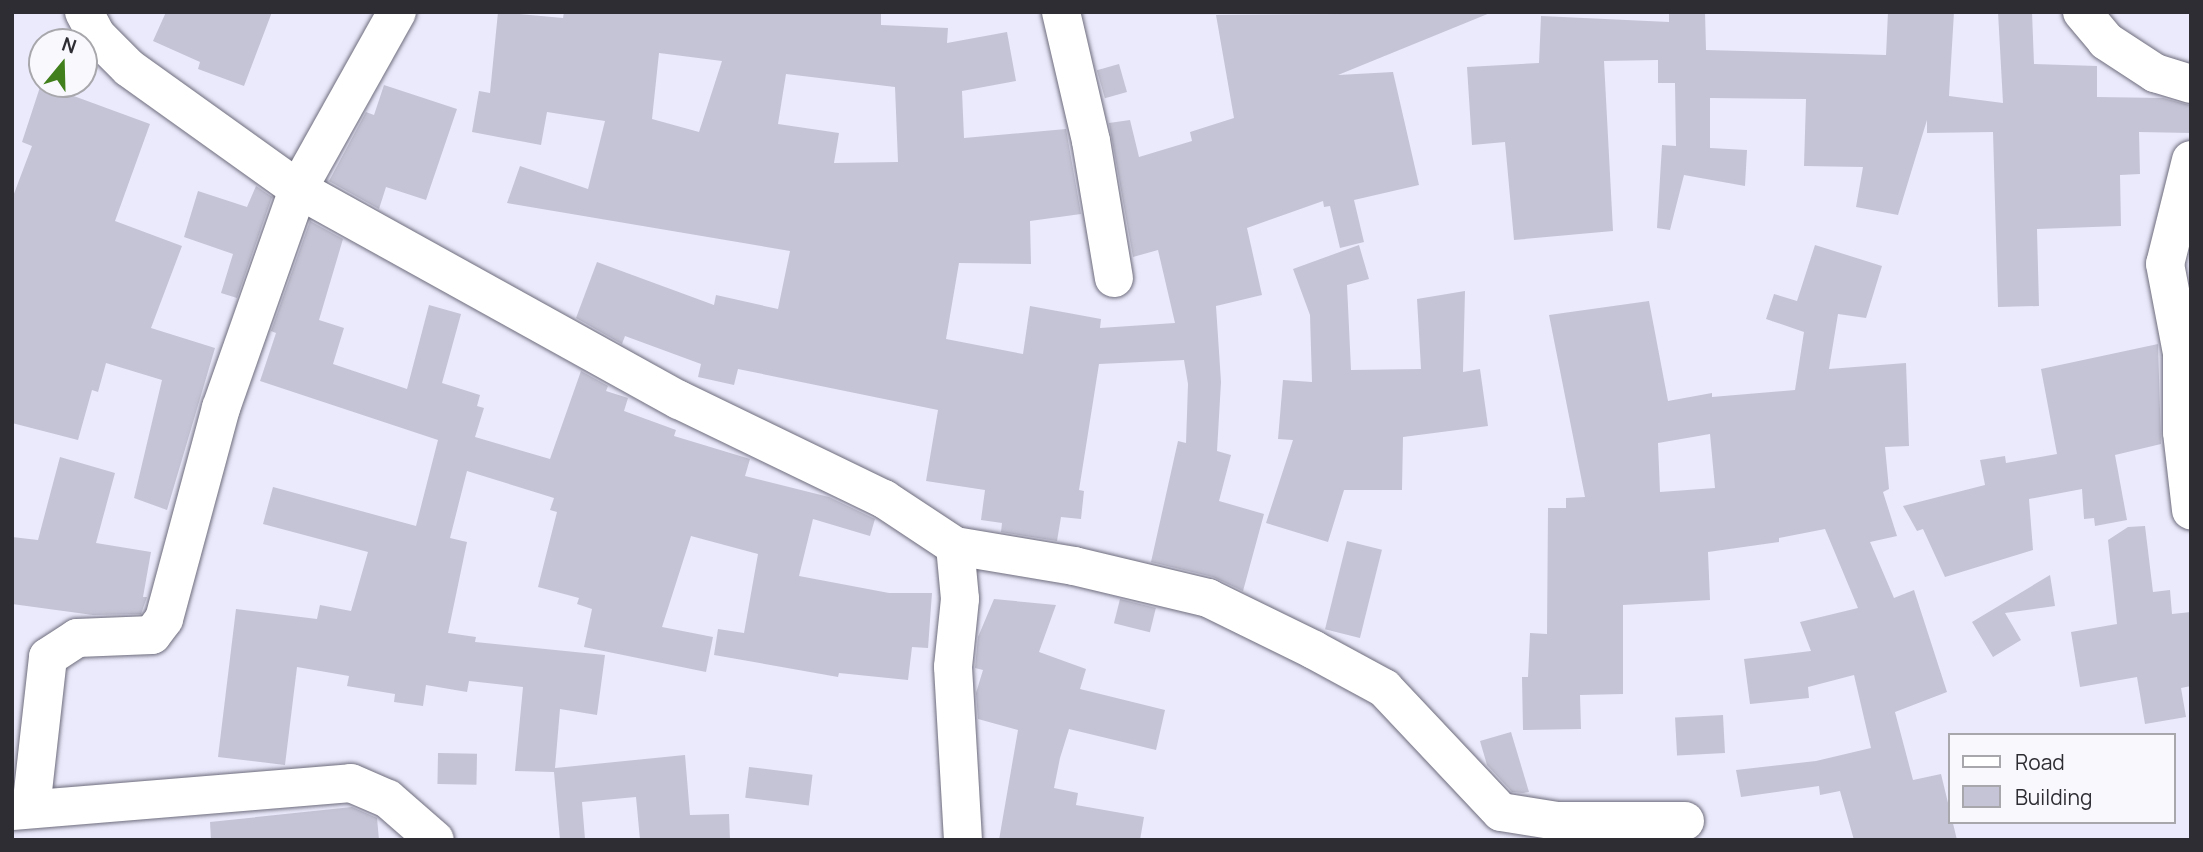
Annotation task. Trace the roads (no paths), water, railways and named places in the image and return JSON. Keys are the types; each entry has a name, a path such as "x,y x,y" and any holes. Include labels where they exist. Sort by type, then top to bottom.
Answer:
{"street":[{"path":"84,12 97,36 129,68 298,189 679,400 884,499 955,546 1074,566 1208,598 1303,644 1384,688 1501,812 1557,821 1685,821"},
{"path":"397,12 298,189 221,408 164,619 152,635 76,638 48,657 21,810 351,783 388,799 435,840"},
{"path":"1061,12 1091,141 1114,278"},
{"path":"2082,12 2106,41 2155,73 2191,84"},
{"path":"2191,160 2165,264 2182,353 2182,432 2191,510"},
{"path":"955,546 960,599 953,667 963,840"}]}
